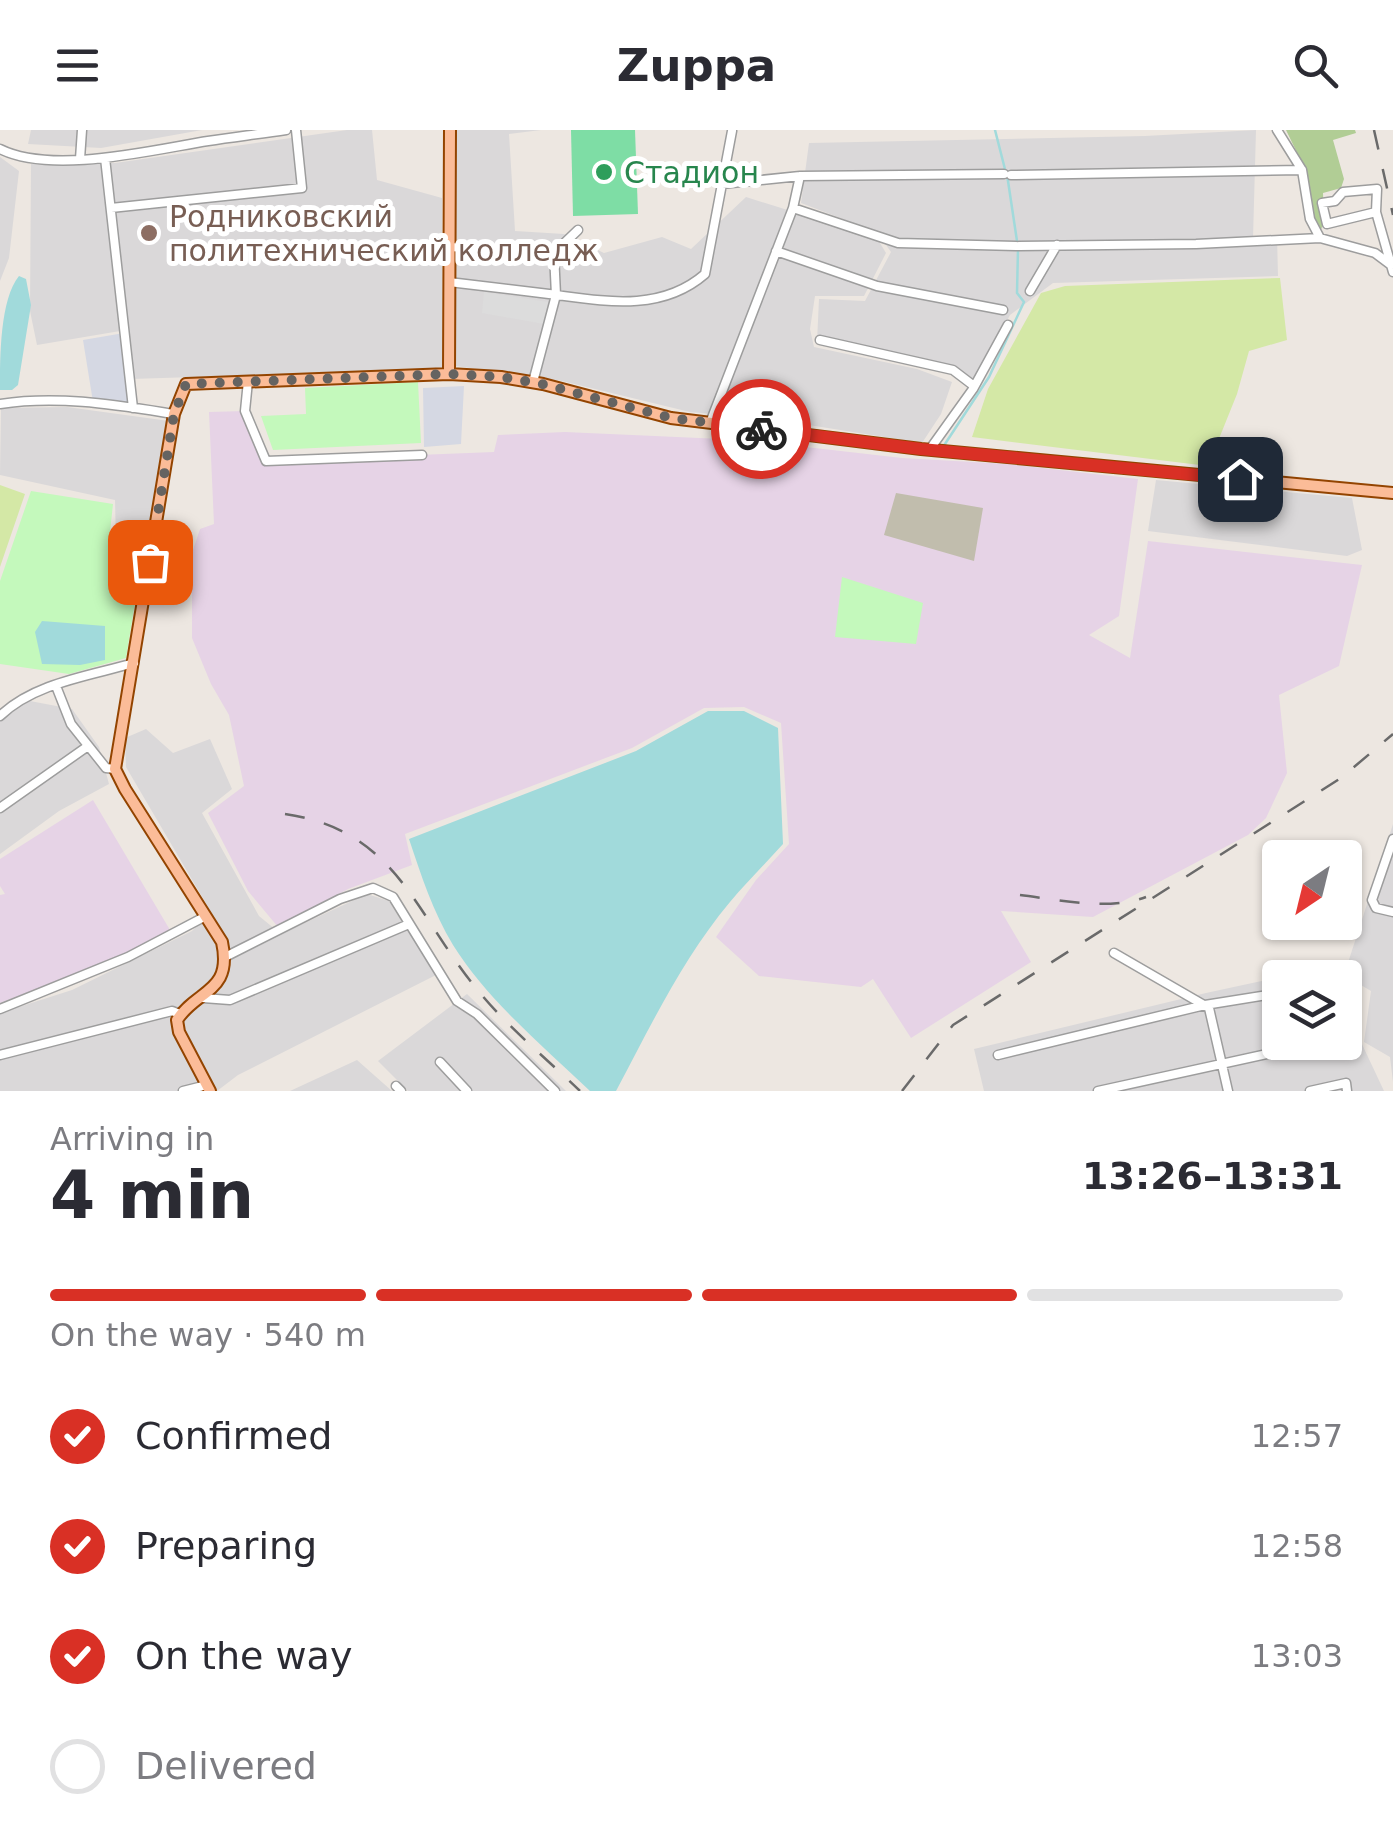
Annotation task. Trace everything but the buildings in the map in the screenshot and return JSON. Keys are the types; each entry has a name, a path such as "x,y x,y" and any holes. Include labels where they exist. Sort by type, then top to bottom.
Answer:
{"main road":[{"path":"449,374 450,130"},
{"path":"208,1088 179,1032 177,1020 218,980 226,957 222,942 125,790 116,769 174,414 186,384 449,374 534,382 671,418 710,423 937,450 1393,493"}],"street":[{"path":"80,159 82,130"},
{"path":"0,149 36,159 105,158 286,130"},
{"path":"111,208 302,188 296,130"},
{"path":"1277,130 1302,170 1310,219 1320,238"},
{"path":"449,282 592,302 628,303 688,288 704,274 732,131"},
{"path":"105,158 133,408"},
{"path":"722,184 800,176 1302,170"},
{"path":"710,423 793,208 800,176"},
{"path":"1376,212 1327,224 1322,203 1334,201 1343,192 1377,189 1376,212 1392,269"},
{"path":"793,208 898,242 1018,246 1320,238 1374,253 1392,269"},
{"path":"449,247 554,253 578,230"},
{"path":"1030,291 1058,245"},
{"path":"776,252 877,286 1003,310"},
{"path":"534,382 556,295 554,253"},
{"path":"937,450 1008,325"},
{"path":"820,340 954,370 974,386"},
{"path":"248,381 245,412 266,462 422,455"},
{"path":"0,404 31,400 174,414"},
{"path":"0,716 15,701 134,662"},
{"path":"56,686 70,724 106,768 116,769"},
{"path":"0,808 88,746"},
{"path":"1393,840 1372,900 1376,908 1393,912"},
{"path":"226,957 340,899 373,888 393,897 458,1001 477,1014 555,1091"},
{"path":"0,1009 128,957 206,916"},
{"path":"203,998 230,1000 410,924"},
{"path":"1114,952 1206,1006 1228,1091"},
{"path":"998,1054 1262,996"},
{"path":"0,1055 172,1011 180,1014"},
{"path":"1098,1091 1262,1055"},
{"path":"440,1062 467,1091"},
{"path":"1310,1091 1346,1087"},
{"path":"183,1091 208,1088"}],"shaded area":[{"path":"31,130 202,130 101,148 28,144"},
{"path":"347,130 372,130 377,180 442,198 442,369 131,379 126,330 37,345 30,311 31,164 115,163"},
{"path":"455,130 541,130 509,134 515,231 564,234 604,253 662,237 691,249 746,197 877,238 886,253 864,296 815,296 810,329 814,347 917,369 952,382 941,414 922,443 771,419 690,412 562,381 456,366"},
{"path":"1256,130 1253,238 1277,235 1278,276 1053,283 1010,315 971,388 953,375 817,342 819,299 865,301 891,252 877,232 801,203 809,143"},
{"path":"0,157 19,171 9,258 0,281"},
{"path":"484,292 548,302 544,324 482,313"},
{"path":"124,333 133,408 93,402 83,340"},
{"path":"464,386 461,444 424,447 423,388"},
{"path":"67,407 169,421 149,547 116,539 115,500 0,475 1,408"},
{"path":"245,411 267,461 494,452 498,435 565,432 744,440 1138,479 1119,616 1089,635 1130,658 1148,541 1362,565 1339,666 1279,695 1287,773 1266,818 1248,835 1093,917 1001,911 1031,962 911,1038 873,979 861,987 759,976 716,937 756,880 789,844 781,723 744,707 704,708 632,748 405,834 412,865 348,889 278,927 248,891 208,813 244,786 229,715 192,638 192,553 200,529 214,524 209,412"},
{"path":"1156,480 1352,498 1362,550 1347,556 1148,531"},
{"path":"896,493 983,508 974,561 884,535"},
{"path":"30,701 72,709 99,747 109,784 59,811 0,854 0,708 16,708"},
{"path":"146,729 173,753 210,739 232,789 202,813 259,916 281,934 367,894 389,901 436,975 238,1075 217,1091 0,1091 0,1013 72,990 192,931 211,912 126,767 125,738"},
{"path":"93,800 170,930 122,956 0,1003 0,895 5,894 0,886 0,859"},
{"path":"1393,824 1393,1082 1390,1057 1364,1042 1371,991 1362,986 1362,960 1349,960 1355,940 1362,940 1362,920"},
{"path":"1262,981 1262,1060 1362,1060 1362,1044 1384,1091 984,1091 974,1049"},
{"path":"467,994 566,1091 408,1091 378,1061"},
{"path":"357,1060 392,1091 290,1091"}],"green space":[{"name":"Стадион","path":"571,130 635,130 638,214 573,216"},
{"path":"1286,130 1356,133 1333,140 1344,179 1341,188 1323,193 1324,222 1320,232 1311,210 1305,169"},
{"path":"1280,278 1287,340 1249,351 1237,394 1208,466 972,437 988,389 1041,293 1065,286"},
{"path":"418,382 421,443 273,450 261,416 306,414 305,388"},
{"path":"0,485 25,494 0,567"},
{"path":"31,491 113,504 110,532 118,571 139,578 126,658 69,674 0,664 0,581"},
{"path":"842,577 923,603 916,644 835,637"}],"water":[{"path":"19,276 26,279 31,305 18,385 12,390 0,390 5,313"},
{"path":"42,621 105,626 105,660 80,665 42,664 35,632"},
{"path":"708,711 744,711 778,728 783,844 730,902 697,946 616,1091 590,1091 517,1022 467,966 439,920 409,839 636,751"}],"waterway":[{"path":"995,130 1017,241"},
{"path":"943,447 989,377 1024,302 1017,293 1018,249"}],"railway":[{"path":"1374,130 1393,215"},
{"path":"902,1091 953,1025 1341,778 1393,734"},
{"path":"285,814 323,823 353,837 378,856 399,878 488,1002 580,1091"},
{"path":"1020,895 1100,904 1146,897"}],"way so far":[{"path":"150,562 174,414 186,384 449,374 501,377 671,418 761,429"}],"place":[{"name":"Стадион","path":"604,172"},
{"name":"Родниковский политехнический колледж","path":"149,233"}],"route":[{"path":"761,429 921,449 1240,479"}]}
